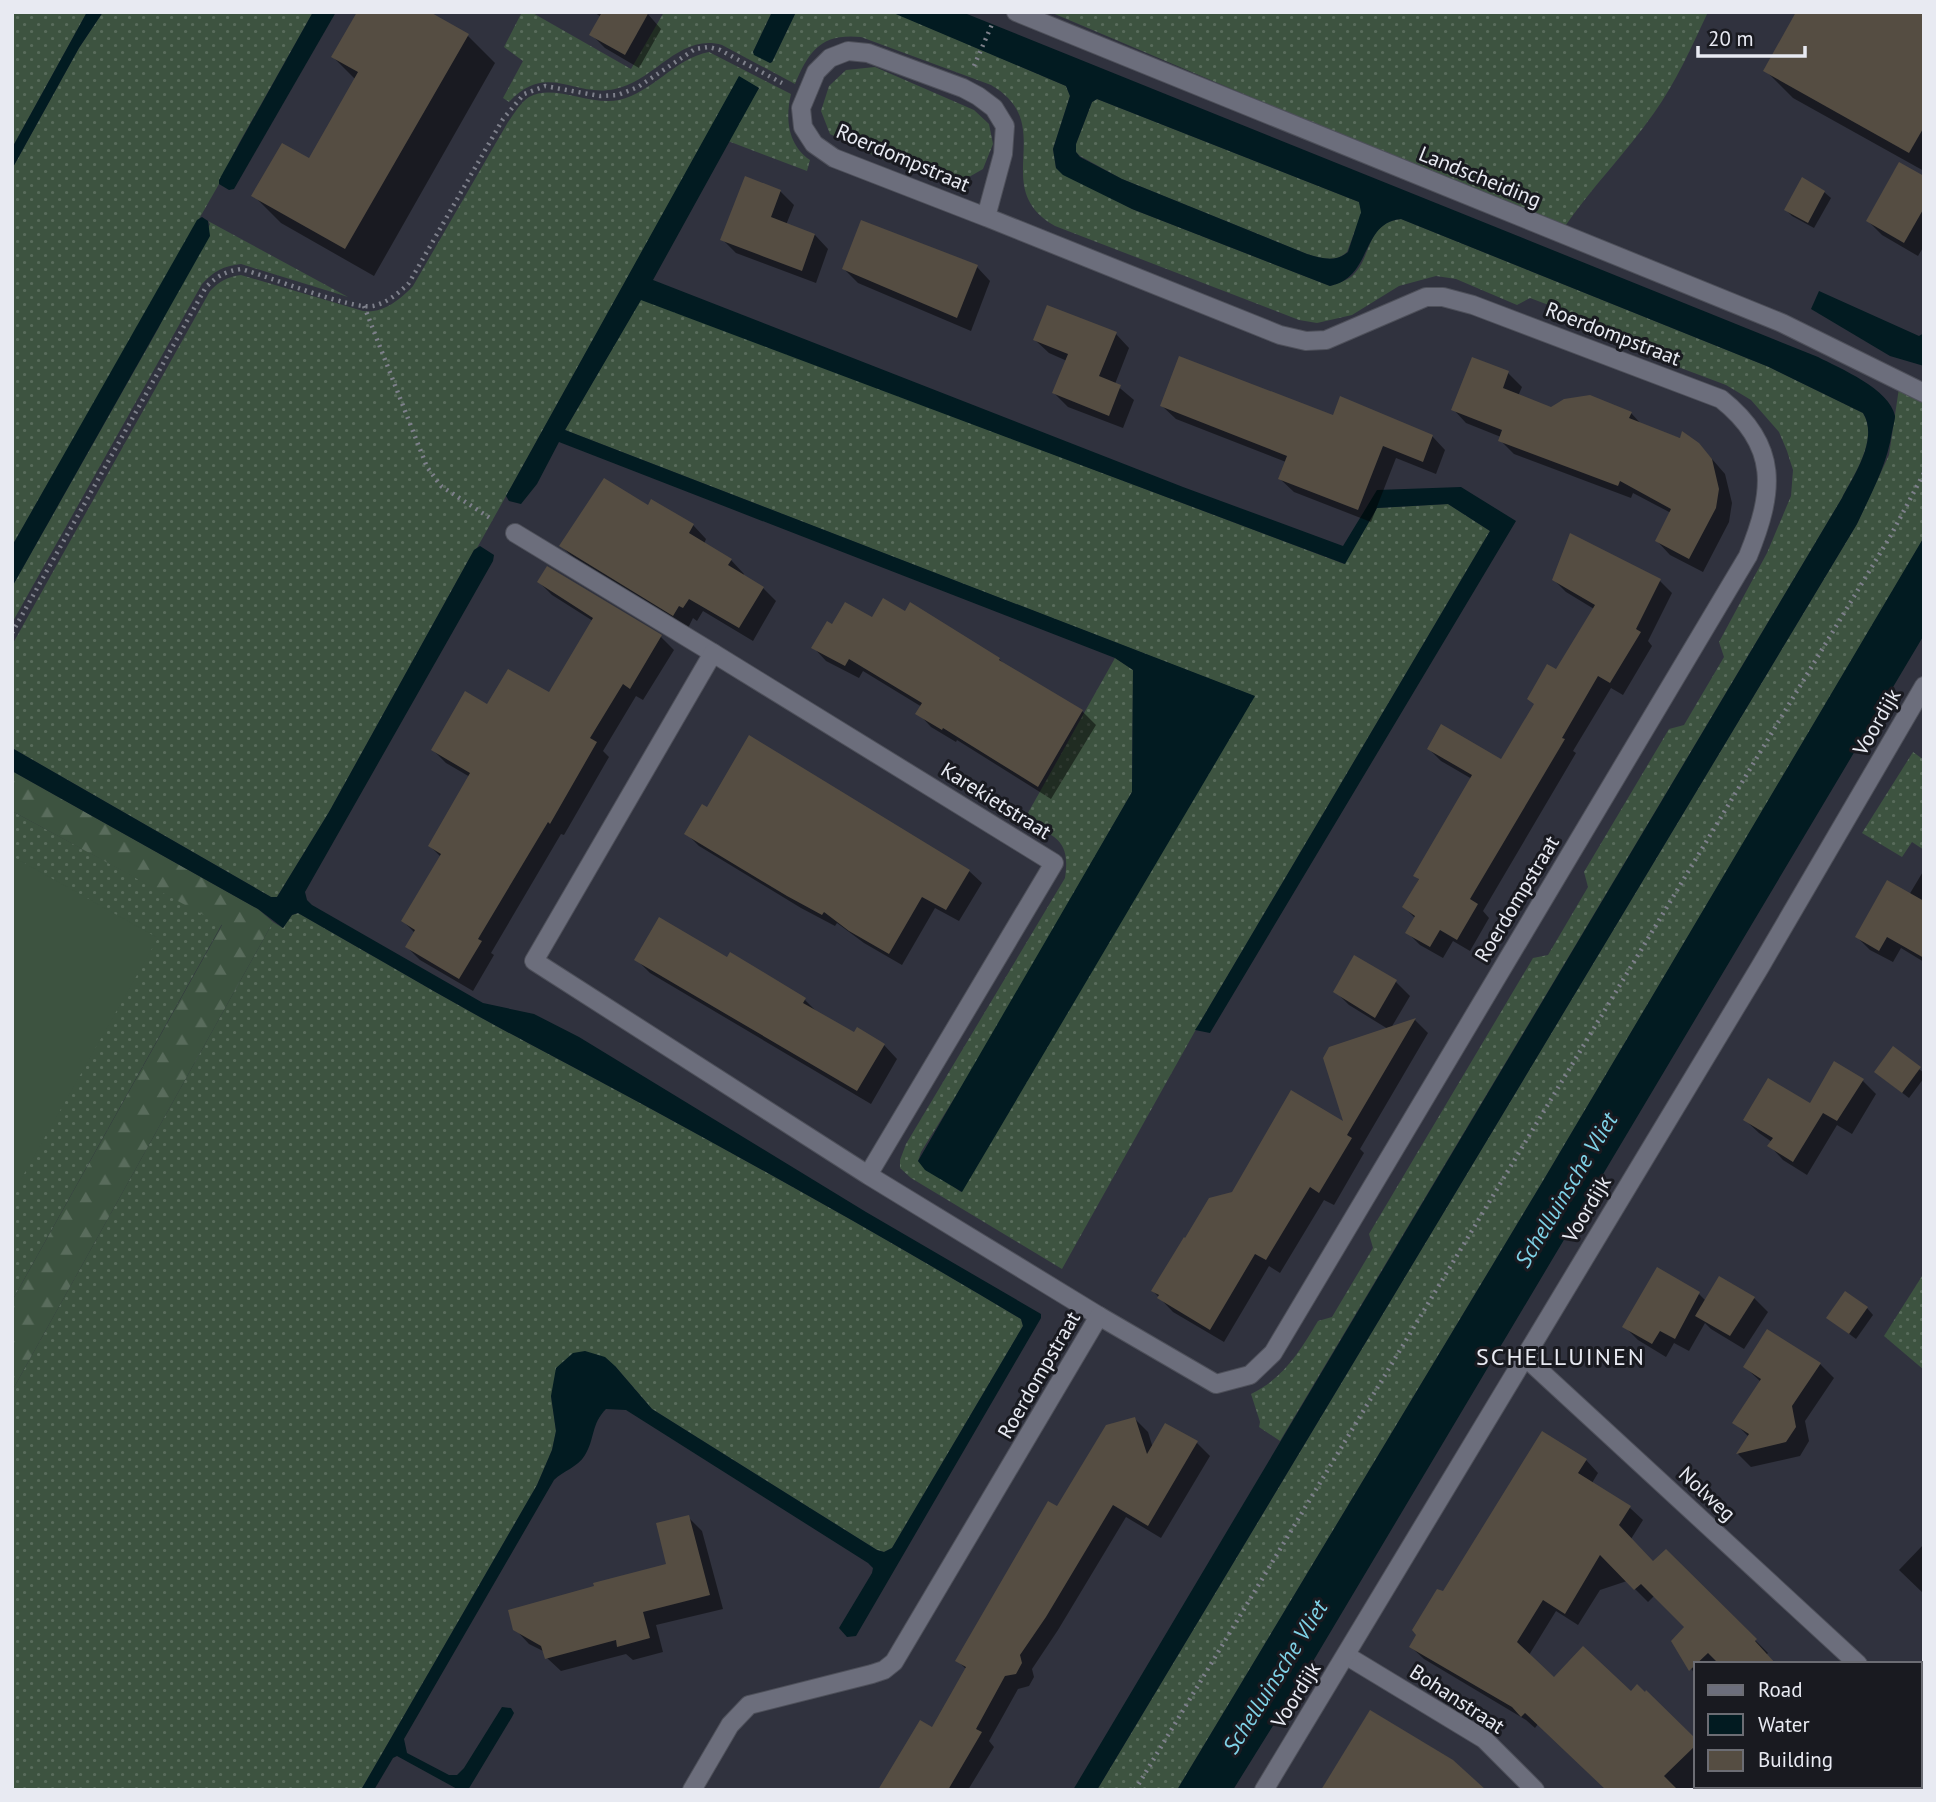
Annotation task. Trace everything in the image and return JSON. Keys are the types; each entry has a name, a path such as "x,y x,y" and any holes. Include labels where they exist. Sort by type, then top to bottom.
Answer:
{"street":[{"name":"Landscheiding","path":"1016,12 1782,323 1924,393"},
{"name":"Roerdompstraat","path":"692,1790 730,1725 749,1704 872,1674 884,1670 894,1662 1099,1315 1216,1384 1250,1375 1273,1353 1748,556 1762,522 1768,484 1766,462 1755,434 1742,415 1721,399 1473,305 1443,297 1426,298 1326,340 1306,341 1280,335 834,158 814,144 803,127 801,108 816,72 830,58 848,51 868,52 978,96 994,108 1005,126 1003,154 986,217"},
{"name":"Karekietstraat","path":"515,533 1054,863 868,1175"},
{"path":"713,653 534,961 868,1175 1099,1315"},
{"name":"Voordijk","path":"1264,1790 1760,967 1924,686"},
{"name":"Nolweg","path":"1525,1357 1856,1662"},
{"name":"Bohanstraat","path":"1347,1656 1484,1739 1535,1790"}],"path":[{"path":"981,52 993,21"},
{"path":"12,633 200,299 217,276 241,269 370,307 398,294 409,283 503,120 524,94 545,86 600,96 618,94 638,87 695,49 709,47 806,96"},
{"path":"364,306 417,443 433,477 454,495 515,533"},
{"path":"1135,1790 1891,536 1924,473"}],"green space":[{"path":"12,12 87,12 12,148"},
{"path":"103,12 313,12 219,184 12,546 12,169 79,48"},
{"path":"522,12 531,12 631,69 664,12 772,12 753,52 770,63 796,12 892,12 1066,86 1070,96 1053,149 1056,168 1132,209 1330,286 1351,277 1358,269 1381,227 1401,219 1769,367 1863,413 1867,423 1867,445 1842,498 1280,1441 1259,1427 1260,1422 1251,1394 1282,1372 1298,1353 1318,1321 1332,1317 1373,1248 1369,1234 1533,958 1548,955 1588,887 1584,872 1669,729 1684,725 1724,657 1719,642 1767,553 1791,496 1793,470 1779,432 1751,400 1726,385 1609,341 1604,326 1530,298 1517,305 1456,279 1436,276 1399,286 1352,315 1317,323 1299,320 1055,226 1036,211 1026,194 1023,175 1024,137 1021,119 1011,101 991,85 861,37 836,38 819,46 806,62 795,84 722,45 707,43 680,52 629,85 600,90 548,82 523,90 509,102 503,98 523,61 504,47"},
{"path":"1050,12 1708,12 1662,101 1563,229"},
{"path":"709,52 791,94 788,113 790,131 797,147 810,160 807,171 728,141 759,88 739,77 329,812 277,897 271,897 12,748 12,645 210,291 224,280 241,275 363,311 384,308 413,286 508,122 526,99 549,92 596,100 619,100 642,90 685,61"},
{"path":"875,67 974,110 989,124 993,144 983,169 955,185 881,159 830,134 821,111 829,86 846,70"},
{"path":"1097,99 1359,202 1362,212 1347,252 1333,259 1307,254 1122,179 1080,156 1076,152 1076,144 1092,102"},
{"path":"208,221 348,297 241,264 224,268 206,279 12,623 12,587 158,329 210,224"},
{"path":"641,299 1344,564 1377,508 1448,504 1490,531 1199,1024 1062,1269 911,1178 900,1168 900,1160 906,1144 1065,878 1063,847 1052,835 1024,820 1115,658 1133,670 1132,792 978,1060 921,1152 918,1161 961,1192 1254,696 565,430"},
{"path":"1899,388 1924,402 1924,537 1916,551 1540,1186 1177,1790 1097,1790 1857,524 1889,455"},
{"path":"1913,752 1924,760 1924,850 1912,842 1902,857 1862,833"},
{"path":"12,771 258,909 273,922 12,1391 12,1301 222,925 12,811"},
{"path":"12,811 222,924 12,1301"},
{"path":"12,856 158,938 12,1195"},
{"path":"298,913 470,1011 838,1212 1021,1319 1023,1326 892,1548 884,1552 652,1409 615,1366 551,1396 556,1431 552,1450 537,1485 361,1790 12,1790 12,1391 273,922 283,928 292,915"},
{"path":"1924,1273 1924,1370 1884,1336"}],"water":[{"path":"87,12 103,12 79,48 12,169 12,148"},
{"path":"313,12 336,12 234,189 229,190 219,184 219,180"},
{"path":"772,12 796,12 770,63 753,52"},
{"path":"891,12 962,12 1818,357 1874,388 1891,406 1895,416 1882,468 1857,524 1097,1790 1073,1790 1842,498 1863,457 1868,434 1863,413 1769,367 1401,219 1388,223 1379,230 1353,272 1344,281 1330,286 1132,209 1063,175 1056,168 1053,149 1070,96 1066,86","holes":["1097,99 1359,202 1361,212 1348,252 1338,258 1323,258 1307,254 1122,179 1080,157 1076,152 1076,144 1092,102"]},
{"path":"739,76 759,88 653,280 1183,487 1343,546 1377,490 1461,487 1516,521 1210,1033 1195,1030 1490,531 1448,504 1377,508 1345,564 641,300 565,430 1255,696 962,1192 925,1170 918,1161 1132,792 1133,670 1115,658 559,442 537,484 521,504 509,501 506,496"},
{"path":"202,217 208,221 210,236 12,587 12,546 197,220"},
{"path":"1819,291 1919,336 1924,333 1924,366 1890,356 1811,309"},
{"name":"Schelluinsche Vliet","path":"1924,537 1924,635 1315,1658 1233,1790 1177,1790 1540,1186"},
{"path":"480,546 494,555 493,561 305,892 307,900 483,1003 534,1014 579,1037 866,1212 1041,1314 1041,1318 856,1636 847,1637 839,1628 872,1573 873,1568 868,1563 626,1410 606,1409 598,1420 582,1459 554,1480 404,1739 407,1753 449,1775 457,1775 502,1707 511,1708 514,1713 512,1717 468,1790 459,1790 397,1756 393,1758 374,1790 361,1790 537,1485 552,1450 556,1431 551,1396 556,1368 573,1353 585,1351 605,1357 652,1409 884,1552 892,1548 1023,1326 1021,1319 838,1212 470,1011 298,913 292,915 283,928 258,909 12,771 12,748 271,897 277,897 329,812 474,550"}],"building":[{"path":"357,12 430,12 469,34 345,249 251,196 282,143 309,158 358,72 331,57"},
{"path":"602,12 649,12 625,55 589,35"},
{"path":"1796,12 1924,12 1924,127 1909,153 1763,71"},
{"path":"1899,162 1924,176 1924,208 1904,243 1866,221"},
{"path":"745,176 781,190 771,217 815,234 802,271 720,240"},
{"path":"1802,177 1825,191 1808,223 1784,210"},
{"path":"861,220 978,265 957,318 842,269"},
{"path":"1047,305 1117,332 1099,376 1121,385 1109,416 1052,393 1068,354 1033,340"},
{"path":"1179,356 1333,415 1340,396 1433,435 1423,462 1383,446 1358,510 1278,479 1287,456 1160,406"},
{"path":"1472,357 1509,371 1503,388 1551,407 1564,399 1590,395 1632,412 1629,418 1680,438 1682,431 1699,443 1712,459 1719,489 1716,508 1689,559 1655,541 1671,509 1620,481 1618,486 1498,441 1502,430 1451,410"},
{"path":"604,478 648,505 651,499 694,524 689,533 732,559 728,565 764,587 739,628 689,599 683,608 679,606 673,616 559,546"},
{"path":"1570,533 1661,579 1636,629 1641,632 1610,683 1598,676 1562,738 1565,739 1470,899 1478,904 1457,940 1440,930 1430,947 1405,933 1415,916 1402,907 1419,879 1413,876 1472,775 1427,749 1441,724 1501,759 1534,704 1527,699 1547,664 1556,669 1595,605 1552,580"},
{"path":"547,566 662,635 630,689 623,684 590,738 597,742 550,824 548,822 478,939 482,941 459,979 405,947 415,930 401,921 441,854 428,846 470,773 431,750 465,691 487,704 508,669 549,692 593,618 537,582"},
{"path":"883,598 905,611 910,602 1083,710 1038,787 943,728 942,730 915,714 922,703 849,659 845,666 811,648 827,621 832,624 845,602 872,617"},
{"path":"749,735 970,870 946,910 922,897 889,954 849,931 824,912 822,915 787,896 684,834 702,804 707,807"},
{"path":"1887,880 1924,901 1924,958 1887,937 1879,951 1855,937"},
{"path":"659,917 727,957 730,952 806,998 803,1003 854,1032 857,1027 885,1044 857,1091 634,960"},
{"path":"1354,955 1397,980 1375,1018 1333,992"},
{"path":"1416,1018 1347,1135 1352,1138 1319,1193 1310,1187 1266,1260 1255,1254 1210,1330 1157,1298 1159,1295 1151,1291 1209,1198 1232,1192 1291,1090 1343,1121 1323,1058 1329,1047"},
{"path":"1893,1046 1921,1067 1902,1093 1874,1072"},
{"path":"1834,1061 1864,1079 1837,1121 1823,1113 1793,1162 1767,1146 1773,1138 1743,1120 1768,1078 1810,1103"},
{"path":"1657,1267 1700,1292 1675,1339 1660,1331 1652,1344 1622,1327"},
{"path":"1719,1276 1755,1297 1730,1336 1695,1316"},
{"path":"1845,1291 1868,1307 1849,1334 1826,1318"},
{"path":"1767,1329 1821,1363 1792,1406 1796,1427 1786,1442 1736,1454 1749,1434 1732,1423 1761,1379 1743,1367"},
{"path":"1135,1417 1147,1454 1165,1423 1198,1441 1148,1526 1113,1505 1020,1655 1022,1663 1016,1674 1005,1676 976,1729 982,1732 948,1790 878,1790 920,1720 932,1727 966,1667 955,1661 1048,1501 1057,1506 1106,1425"},
{"path":"1542,1431 1587,1459 1578,1473 1631,1506 1619,1525 1653,1561 1666,1549 1757,1639 1755,1641 1774,1662 1717,1662 1708,1653 1698,1662 1694,1662 1689,1671 1671,1641 1684,1627 1641,1584 1634,1590 1600,1555 1565,1614 1543,1600 1517,1642 1554,1677 1583,1646 1631,1691 1637,1684 1645,1692 1646,1690 1694,1737 1694,1747 1664,1776 1678,1790 1606,1790 1525,1713 1521,1717 1512,1707 1409,1647 1416,1635 1412,1630 1437,1589 1443,1591"},
{"path":"689,1515 710,1595 643,1612 650,1638 617,1647 616,1640 545,1659 541,1646 513,1630 508,1610 594,1586 593,1583 666,1564 656,1523"},
{"path":"1370,1710 1453,1760 1486,1790 1321,1790"}],"district":[{"name":"SCHELLUINEN","path":"1561,1357"}]}
